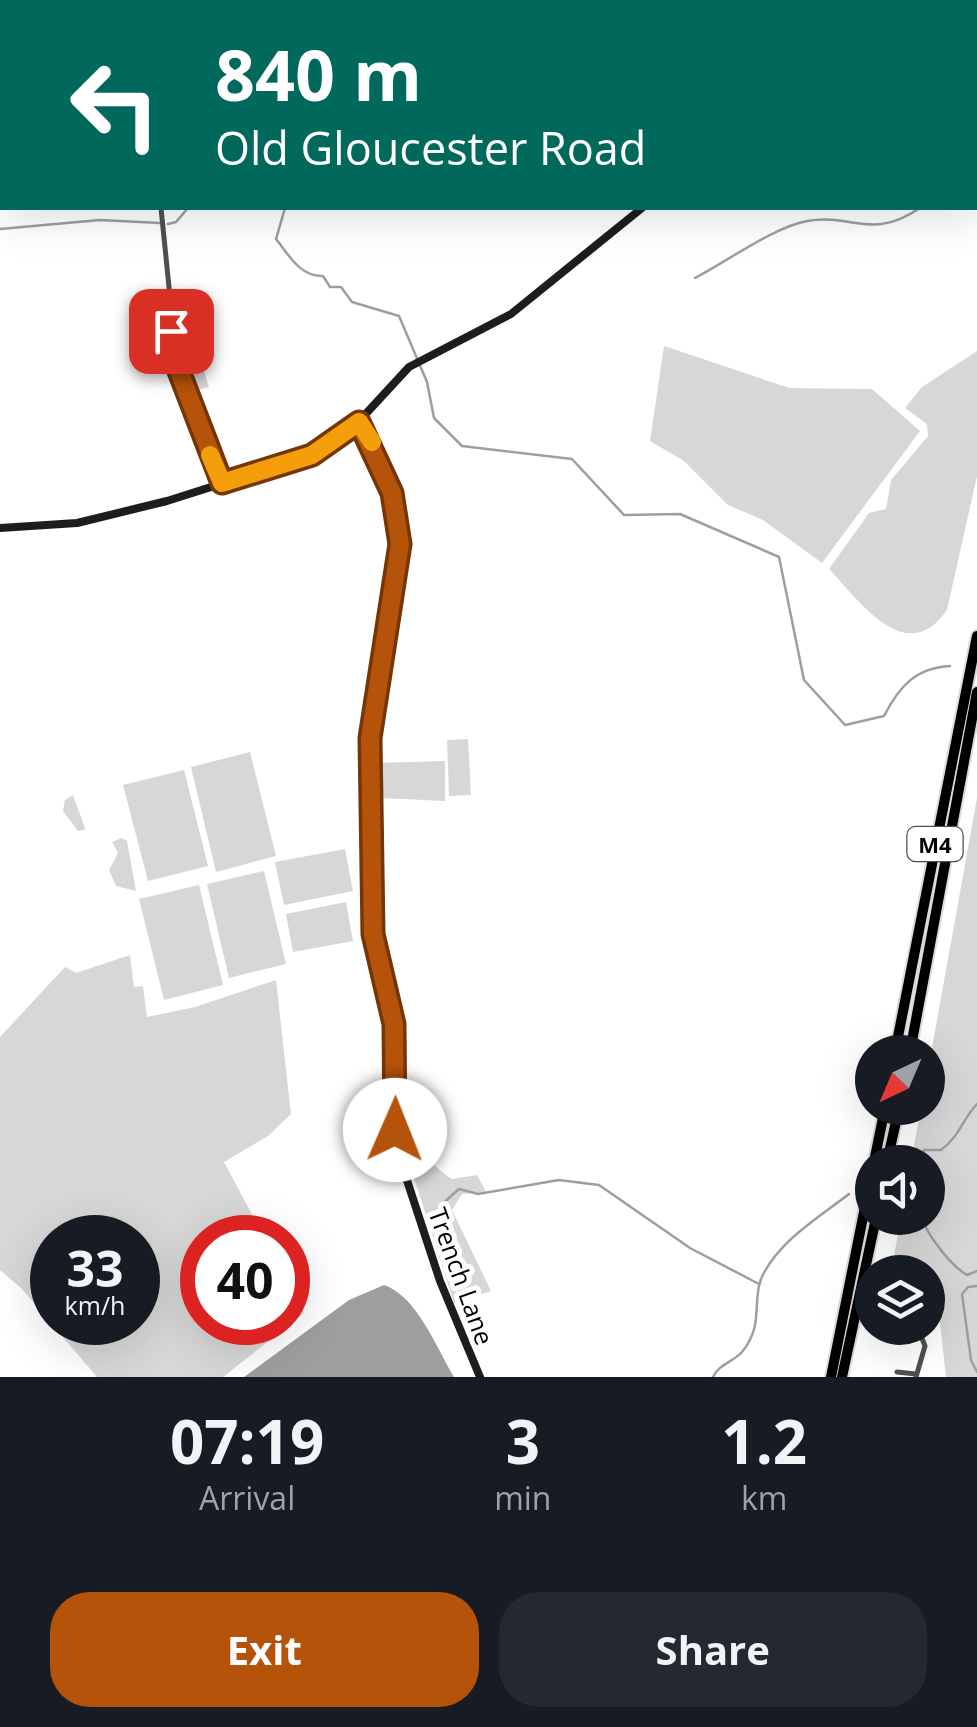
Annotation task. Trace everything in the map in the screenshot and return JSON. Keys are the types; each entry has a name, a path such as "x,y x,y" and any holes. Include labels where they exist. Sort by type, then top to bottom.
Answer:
{"highway":[{"name":"M4","path":"898,1035 977,636"},
{"name":"M4","path":"913,1035 977,692"},
{"path":"831,1377 859,1235"},
{"path":"842,1377 872,1235"}],"street":[{"path":"162,210 177,366 222,483"},
{"path":"0,528 77,524 312,455 359,422 409,367 510,314 640,210"},
{"name":"Trench Lane","path":"359,422 392,493 400,544 370,738 373,934 394,1024 395,1130 440,1281 480,1377"},
{"path":"897,1372 916,1376 925,1345"}],"shaded area":[{"path":"664,346 789,388 872,389 920,431 822,563 763,520 728,505 684,461 650,441"},
{"path":"197,349 209,387 190,392 178,355"},
{"path":"977,351 977,476 947,610 931,627 915,633 899,631 868,611 829,569 869,513 886,509 891,480 928,436 927,424 905,408 922,387"},
{"path":"468,739 471,795 449,796 447,740"},
{"path":"250,752 276,856 216,872 191,767"},
{"path":"445,761 445,801 381,798 379,763"},
{"path":"184,770 208,866 148,881 123,785"},
{"path":"73,795 84,830 78,831 63,811 65,800"},
{"path":"977,798 977,1377 946,1377 942,1345 945,1255 894,1255 898,1235 945,1235 945,1145 914,1145 918,1125 945,1125 945,1035 934,1035"},
{"path":"122,838 127,841 136,891 116,886 109,870 118,853 112,842"},
{"path":"345,849 353,891 284,905 275,862"},
{"path":"264,871 286,964 229,978 207,884"},
{"path":"199,885 223,985 164,1000 139,899"},
{"path":"346,902 353,941 293,952 286,914"},
{"path":"130,955 134,987 143,986 147,1017 195,1007 276,980 291,1114 268,1136 224,1162 252,1215 180,1215 180,1345 264,1345 223,1377 97,1377 70,1345 160,1345 160,1215 30,1215 30,1298 0,1270 0,1037 65,967 76,973"},
{"path":"403,1143 452,1179 477,1175 486,1192 462,1194 452,1210 491,1291 454,1303"},
{"path":"384,1285 396,1291 416,1312 454,1377 244,1377 288,1345 310,1345 310,1329 349,1300"}],"waterway":[{"path":"168,224 176,222 186,210"},
{"path":"284,210 276,239 296,264 308,273 323,276 330,287 341,287 352,302 399,316 427,382 434,418 462,446 572,459 624,515 680,514 779,557 804,680 845,725 884,716 910,681 927,671 950,666"},
{"path":"695,278 765,237 807,221 875,225 917,210"},
{"path":"0,229 100,220 160,223"},
{"path":"945,1147 977,1104"},
{"path":"441,1205 459,1189 478,1194 559,1180 599,1185 690,1248 759,1284"},
{"path":"713,1377 749,1342 761,1279 777,1253 849,1194"},
{"path":"931,1235 954,1265 967,1275 977,1271"},
{"path":"977,1286 968,1287 962,1294 971,1360 977,1372"}],"slow traffic":[{"path":"210,455 222,483 312,455 359,422 372,442"}],"route":[{"path":"171,331 177,366 222,483 312,455 359,422 392,493 400,544 398,573 370,738 373,934 398,1051 395,1130"}]}
